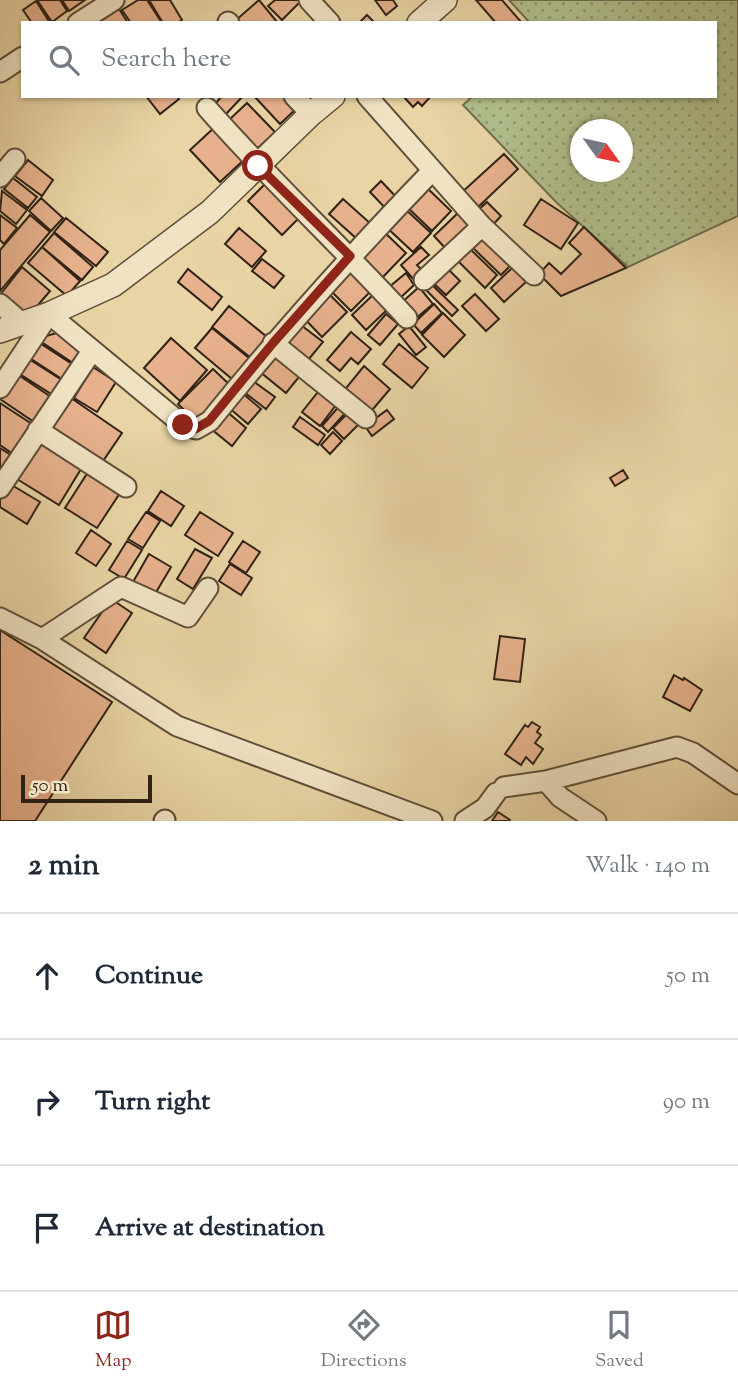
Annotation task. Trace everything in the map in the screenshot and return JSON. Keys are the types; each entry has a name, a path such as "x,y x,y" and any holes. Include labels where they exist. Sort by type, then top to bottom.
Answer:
{"street":[{"path":"81,21 114,0"},
{"path":"309,0 328,21"},
{"path":"421,21 445,0"},
{"path":"0,72 21,58"},
{"path":"297,98 311,114"},
{"path":"0,331 49,314 113,285 209,212 331,98"},
{"path":"369,98 431,172 482,226 534,275"},
{"path":"206,108 258,166 350,256 407,318"},
{"path":"0,177 15,159"},
{"path":"49,314 183,425 195,429 209,421 350,256 431,172"},
{"path":"424,281 482,226"},
{"path":"0,304 22,323"},
{"path":"0,388 49,314"},
{"path":"273,343 366,418"},
{"path":"0,488 92,351"},
{"path":"38,430 126,487"},
{"path":"42,639 121,587 188,617 208,588"},
{"path":"0,618 42,639 177,726 432,821"},
{"path":"464,821 485,808 500,790 677,747 693,753 738,784"},
{"path":"545,781 560,797 596,821"}],"green space":[{"path":"509,0 738,0 738,216 628,267 556,202 463,105 471,98 717,98 717,21 528,21"}],"building":[{"path":"37,0 60,0 67,11 51,21"},
{"path":"62,0 85,0 69,11"},
{"path":"138,0 147,0 161,21 130,21 122,10"},
{"path":"149,0 170,0 182,20 162,21"},
{"path":"259,0 276,21 235,21"},
{"path":"275,0 301,1 282,20 268,6"},
{"path":"375,0 393,0 397,6 386,15"},
{"path":"476,0 502,0 520,21 494,21"},
{"path":"36,1 49,21 31,21 23,10"},
{"path":"119,9 127,21 101,21"},
{"path":"367,15 373,21 361,21"},
{"path":"148,98 178,98 179,99 160,114"},
{"path":"220,98 241,98 226,114 215,104"},
{"path":"256,98 288,98 297,108 280,124"},
{"path":"405,98 429,98 422,106 418,102 413,107"},
{"path":"247,103 275,132 257,149 229,120"},
{"path":"216,126 246,158 220,182 190,150"},
{"path":"504,154 518,169 475,210 460,194"},
{"path":"28,160 53,180 42,196 15,176"},
{"path":"13,178 37,197 28,208 4,189"},
{"path":"381,181 399,200 387,210 370,192"},
{"path":"267,182 300,217 282,235 248,201"},
{"path":"423,184 451,211 432,231 404,204"},
{"path":"2,191 27,210 16,224 0,211"},
{"path":"41,198 63,218 51,231 29,211"},
{"path":"343,199 371,224 357,239 329,214"},
{"path":"541,199 578,223 561,249 524,225"},
{"path":"487,202 501,216 490,228 475,213"},
{"path":"402,206 431,233 413,252 384,225"},
{"path":"460,211 473,225 447,250 434,236"},
{"path":"0,215 17,228 4,244 0,240"},
{"path":"30,215 50,232 0,291 0,250"},
{"path":"66,218 108,252 96,266 54,232"},
{"path":"584,227 626,268 561,296 539,274 549,263 561,274 581,254 569,243"},
{"path":"239,228 266,251 252,267 225,244"},
{"path":"380,228 406,253 381,279 355,254"},
{"path":"483,231 514,262 501,275 470,245"},
{"path":"54,233 93,267 82,280 42,247"},
{"path":"42,247 80,281 67,296 28,263"},
{"path":"421,247 429,255 417,265 424,272 415,281 401,265"},
{"path":"468,247 497,275 485,288 456,259"},
{"path":"262,259 284,276 274,288 252,271"},
{"path":"349,261 375,287 351,311 325,285"},
{"path":"444,265 460,281 446,295 430,280"},
{"path":"22,267 50,291 27,318 0,295"},
{"path":"513,267 526,282 504,302 491,288"},
{"path":"188,269 222,297 212,310 178,282"},
{"path":"406,273 414,285 398,300 388,288"},
{"path":"427,280 458,310 452,316 422,286"},
{"path":"419,287 433,304 414,320 400,304"},
{"path":"325,290 347,312 322,337 300,314"},
{"path":"377,291 391,306 366,330 352,315"},
{"path":"475,294 499,319 486,331 462,306"},
{"path":"434,304 442,313 421,333 413,324"},
{"path":"229,306 267,337 251,358 212,327"},
{"path":"443,313 465,335 444,357 422,335"},
{"path":"386,314 398,324 380,345 368,335"},
{"path":"297,322 323,342 304,365 279,344"},
{"path":"409,326 426,347 416,355 399,334"},
{"path":"212,328 249,358 232,379 195,348"},
{"path":"351,332 371,349 358,364 351,358 340,371 327,360"},
{"path":"56,333 84,352 76,365 37,339"},
{"path":"171,338 207,370 180,401 144,368"},
{"path":"35,340 75,366 65,381 25,355"},
{"path":"399,344 428,368 412,388 383,364"},
{"path":"276,350 303,372 286,393 259,371"},
{"path":"24,356 65,382 56,397 15,371"},
{"path":"364,366 390,389 368,415 342,393"},
{"path":"93,367 116,382 97,412 74,398"},
{"path":"213,369 232,387 197,423 178,404"},
{"path":"14,372 54,399 37,424 0,399 0,393"},
{"path":"253,381 275,397 266,409 244,392"},
{"path":"322,387 339,401 320,426 302,412"},
{"path":"241,392 261,409 248,424 228,407"},
{"path":"71,398 122,433 99,467 48,432"},
{"path":"0,403 35,426 16,456 0,445"},
{"path":"341,404 348,410 328,432 322,426"},
{"path":"225,410 246,428 232,446 210,428"},
{"path":"387,410 394,419 372,436 365,426"},
{"path":"349,412 360,423 344,439 333,428"},
{"path":"300,417 325,435 318,445 293,427"},
{"path":"333,432 342,441 330,454 321,445"},
{"path":"42,439 84,464 59,505 17,479"},
{"path":"0,448 14,457 0,478"},
{"path":"90,469 122,490 97,528 65,508"},
{"path":"623,470 628,478 615,486 610,478"},
{"path":"10,484 40,502 27,524 0,507 0,500"},
{"path":"161,491 184,506 171,526 148,511"},
{"path":"146,512 160,521 143,548 128,539"},
{"path":"200,512 233,533 218,556 185,535"},
{"path":"91,530 111,544 96,566 76,553"},
{"path":"127,541 142,550 124,579 109,570"},
{"path":"243,541 260,552 246,573 229,562"},
{"path":"195,549 212,558 193,589 177,579"},
{"path":"149,554 171,567 155,594 133,582"},
{"path":"230,564 252,578 241,595 219,581"},
{"path":"111,599 132,613 106,653 84,638"},
{"path":"0,630 112,702 35,821 0,821"},
{"path":"500,636 525,639 520,682 494,679"},
{"path":"674,675 702,690 690,711 663,697"},
{"path":"532,722 540,727 537,732 541,735 535,743 543,749 533,764 526,757 521,765 505,754 525,725 528,727"},
{"path":"498,812 510,820 510,821 492,821"}],"route":[{"path":"183,425 195,429 209,421 350,256 258,166"}]}
